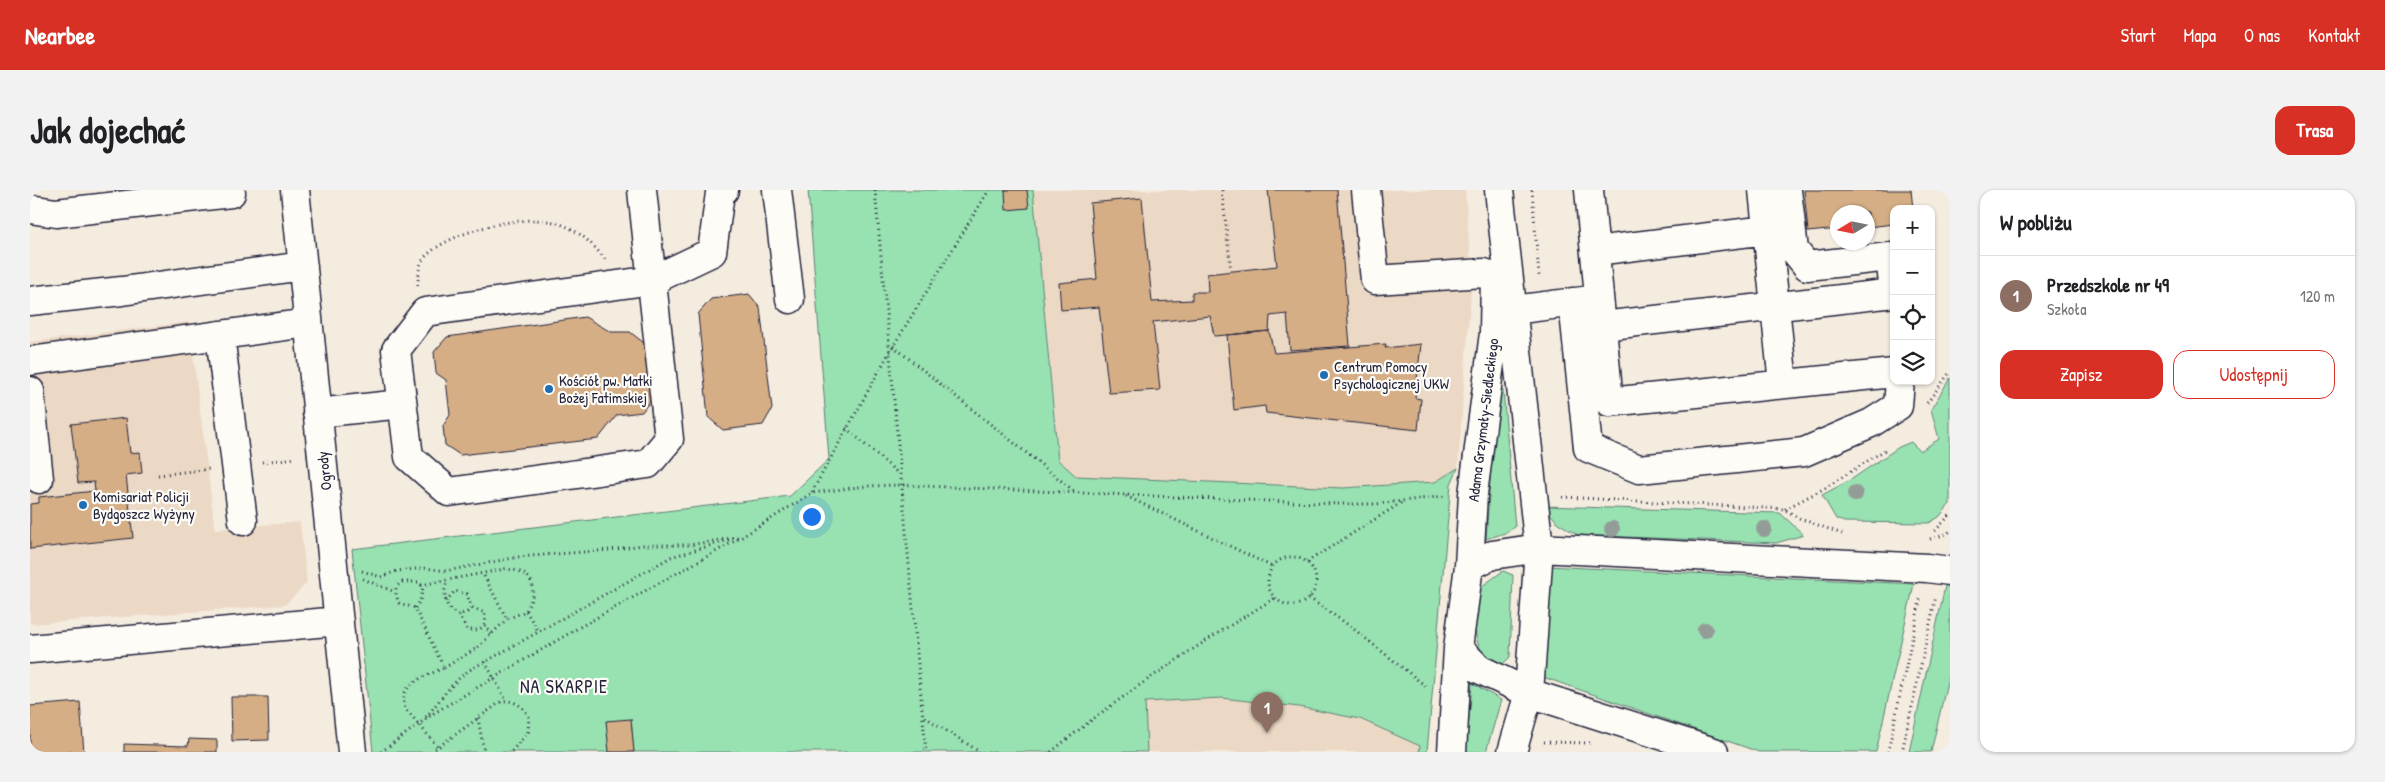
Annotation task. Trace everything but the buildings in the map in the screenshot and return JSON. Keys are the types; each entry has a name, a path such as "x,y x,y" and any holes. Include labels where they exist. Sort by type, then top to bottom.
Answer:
{"street":[{"path":"30,209 56,213 231,192 230,190"},
{"name":"Ogrody","path":"295,190 352,752"},
{"path":"642,190 653,280 669,439 648,464 449,492 409,457 396,350 424,312 653,280 712,252 720,193 724,190"},
{"path":"777,190 790,299"},
{"path":"1366,190 1375,280 1484,273"},
{"name":"Adama Grzymały-Siedleckiego","path":"1498,190 1539,548 1529,693 1512,752"},
{"name":"Adama Grzymały-Siedleckiego","path":"1452,752 1458,648 1469,566 1473,494 1494,333 1498,190"},
{"path":"1589,190 1609,402 1890,373"},
{"path":"1763,190 1783,384"},
{"path":"1788,190 1794,250 1807,266 1890,257"},
{"path":"1595,251 1767,230"},
{"path":"30,300 122,291 302,266"},
{"path":"1602,326 1890,293"},
{"path":"1513,310 1600,299"},
{"path":"1573,302 1588,448 1639,469 1804,452 1871,423 1898,406 1900,385"},
{"path":"30,361 308,323"},
{"path":"220,335 244,522"},
{"path":"30,392 39,479"},
{"path":"318,413 402,404"},
{"path":"1469,566 1492,555 1539,548 1938,576"},
{"path":"30,649 339,621"},
{"path":"1458,648 1480,669 1529,693 1714,752"}],"path":[{"path":"875,190 888,353 925,716 926,752"},
{"path":"812,493 888,353 988,190"},
{"path":"1222,190 1231,271"},
{"path":"424,312 418,291 418,273 425,256 462,233 487,226 528,221 556,222 577,232 594,245 604,258 618,285"},
{"path":"893,346 1074,492"},
{"path":"846,428 900,474"},
{"path":"381,752 434,713 742,537 812,493 901,485 1338,504 1404,501 1454,495"},
{"path":"1123,494 1273,567"},
{"path":"1559,497 1784,509 1798,518 1848,535"},
{"path":"1307,562 1404,501"},
{"path":"1935,531 1950,514"},
{"path":"1902,752 1947,534 1950,530"},
{"path":"1926,539 1947,534"},
{"path":"356,570 381,577 398,571 425,568 446,571 518,557 610,550 642,545 689,545 742,537"},
{"path":"421,724 461,676 473,666 485,662 672,557 742,537"},
{"path":"1286,558 1300,558 1307,562 1314,570 1316,579 1314,591 1302,603 1291,605 1275,598 1268,584 1273,567 1286,558"},
{"path":"420,585 505,569 524,573 531,580 534,590 526,611 507,619 477,648 414,683 404,694 402,701 405,708 421,724 436,749"},
{"path":"482,574 507,619"},
{"path":"1888,752 1938,576"},
{"path":"356,577 396,592"},
{"path":"448,580 445,588 446,601 454,613 459,615 467,629 475,632 480,630 485,624"},
{"path":"415,608 422,594 423,587 418,582 402,582 396,587 399,603 415,608 444,668"},
{"path":"446,601 455,591 462,591 467,594 471,606 485,613 485,624 491,635"},
{"path":"1051,752 1097,714 1211,636 1275,598"},
{"path":"1309,598 1350,626 1430,690"},
{"path":"459,615 467,612 471,606"},
{"path":"526,611 539,632"},
{"path":"485,662 506,700"},
{"path":"431,752 506,700 520,705 529,717 528,732 511,752"},
{"path":"925,716 980,752"},
{"path":"478,718 484,752"}],"shaded area":[{"path":"1033,190 1465,190 1472,277 1458,468 1435,482 1343,488 1076,476 1059,460"},
{"name":"Komisariat Policji Bydgoszcz Wyżyny","path":"189,322 215,529 300,522 307,583 285,605 30,624 30,342"},
{"path":"1222,698 1299,707 1360,719 1420,746 1419,752 1146,752 1140,702"}],"green space":[{"path":"808,190 1033,190 1058,460 1076,476 1343,488 1435,482 1458,468 1451,484 1427,752 1419,752 1420,746 1360,719 1299,707 1222,698 1145,702 1147,752 373,752 352,549 790,496 829,459"},
{"path":"1950,378 1950,504 1939,517 1929,523 1844,522 1836,519 1822,495 1852,479 1899,447 1911,442 1920,451 1939,439 1931,409"},
{"path":"1503,390 1515,527 1505,533 1486,539 1496,392"},
{"path":"1544,506 1780,513 1804,535 1776,543 1578,535 1558,523"},
{"path":"1546,566 1914,584 1876,752 1759,752 1540,676"},
{"path":"1503,571 1513,575 1510,657 1502,665 1491,660 1483,652 1478,644 1475,623 1478,589"},
{"path":"1945,586 1950,586 1950,669 1931,752 1909,752"},
{"path":"1472,683 1501,700 1486,752 1466,752"}],"place":[{"name":"Centrum Pomocy Psychologicznej UKW","path":"1324,375"},
{"name":"Kościół pw. Matki Bożej Fatimskiej","path":"549,389"},
{"name":"Komisariat Policji Bydgoszcz Wyżyny","path":"83,505"},
{"name":"Przedszkole nr 49","path":"1267,733"}],"district":[{"name":"NA SKARPIE","path":"564,686"}]}
